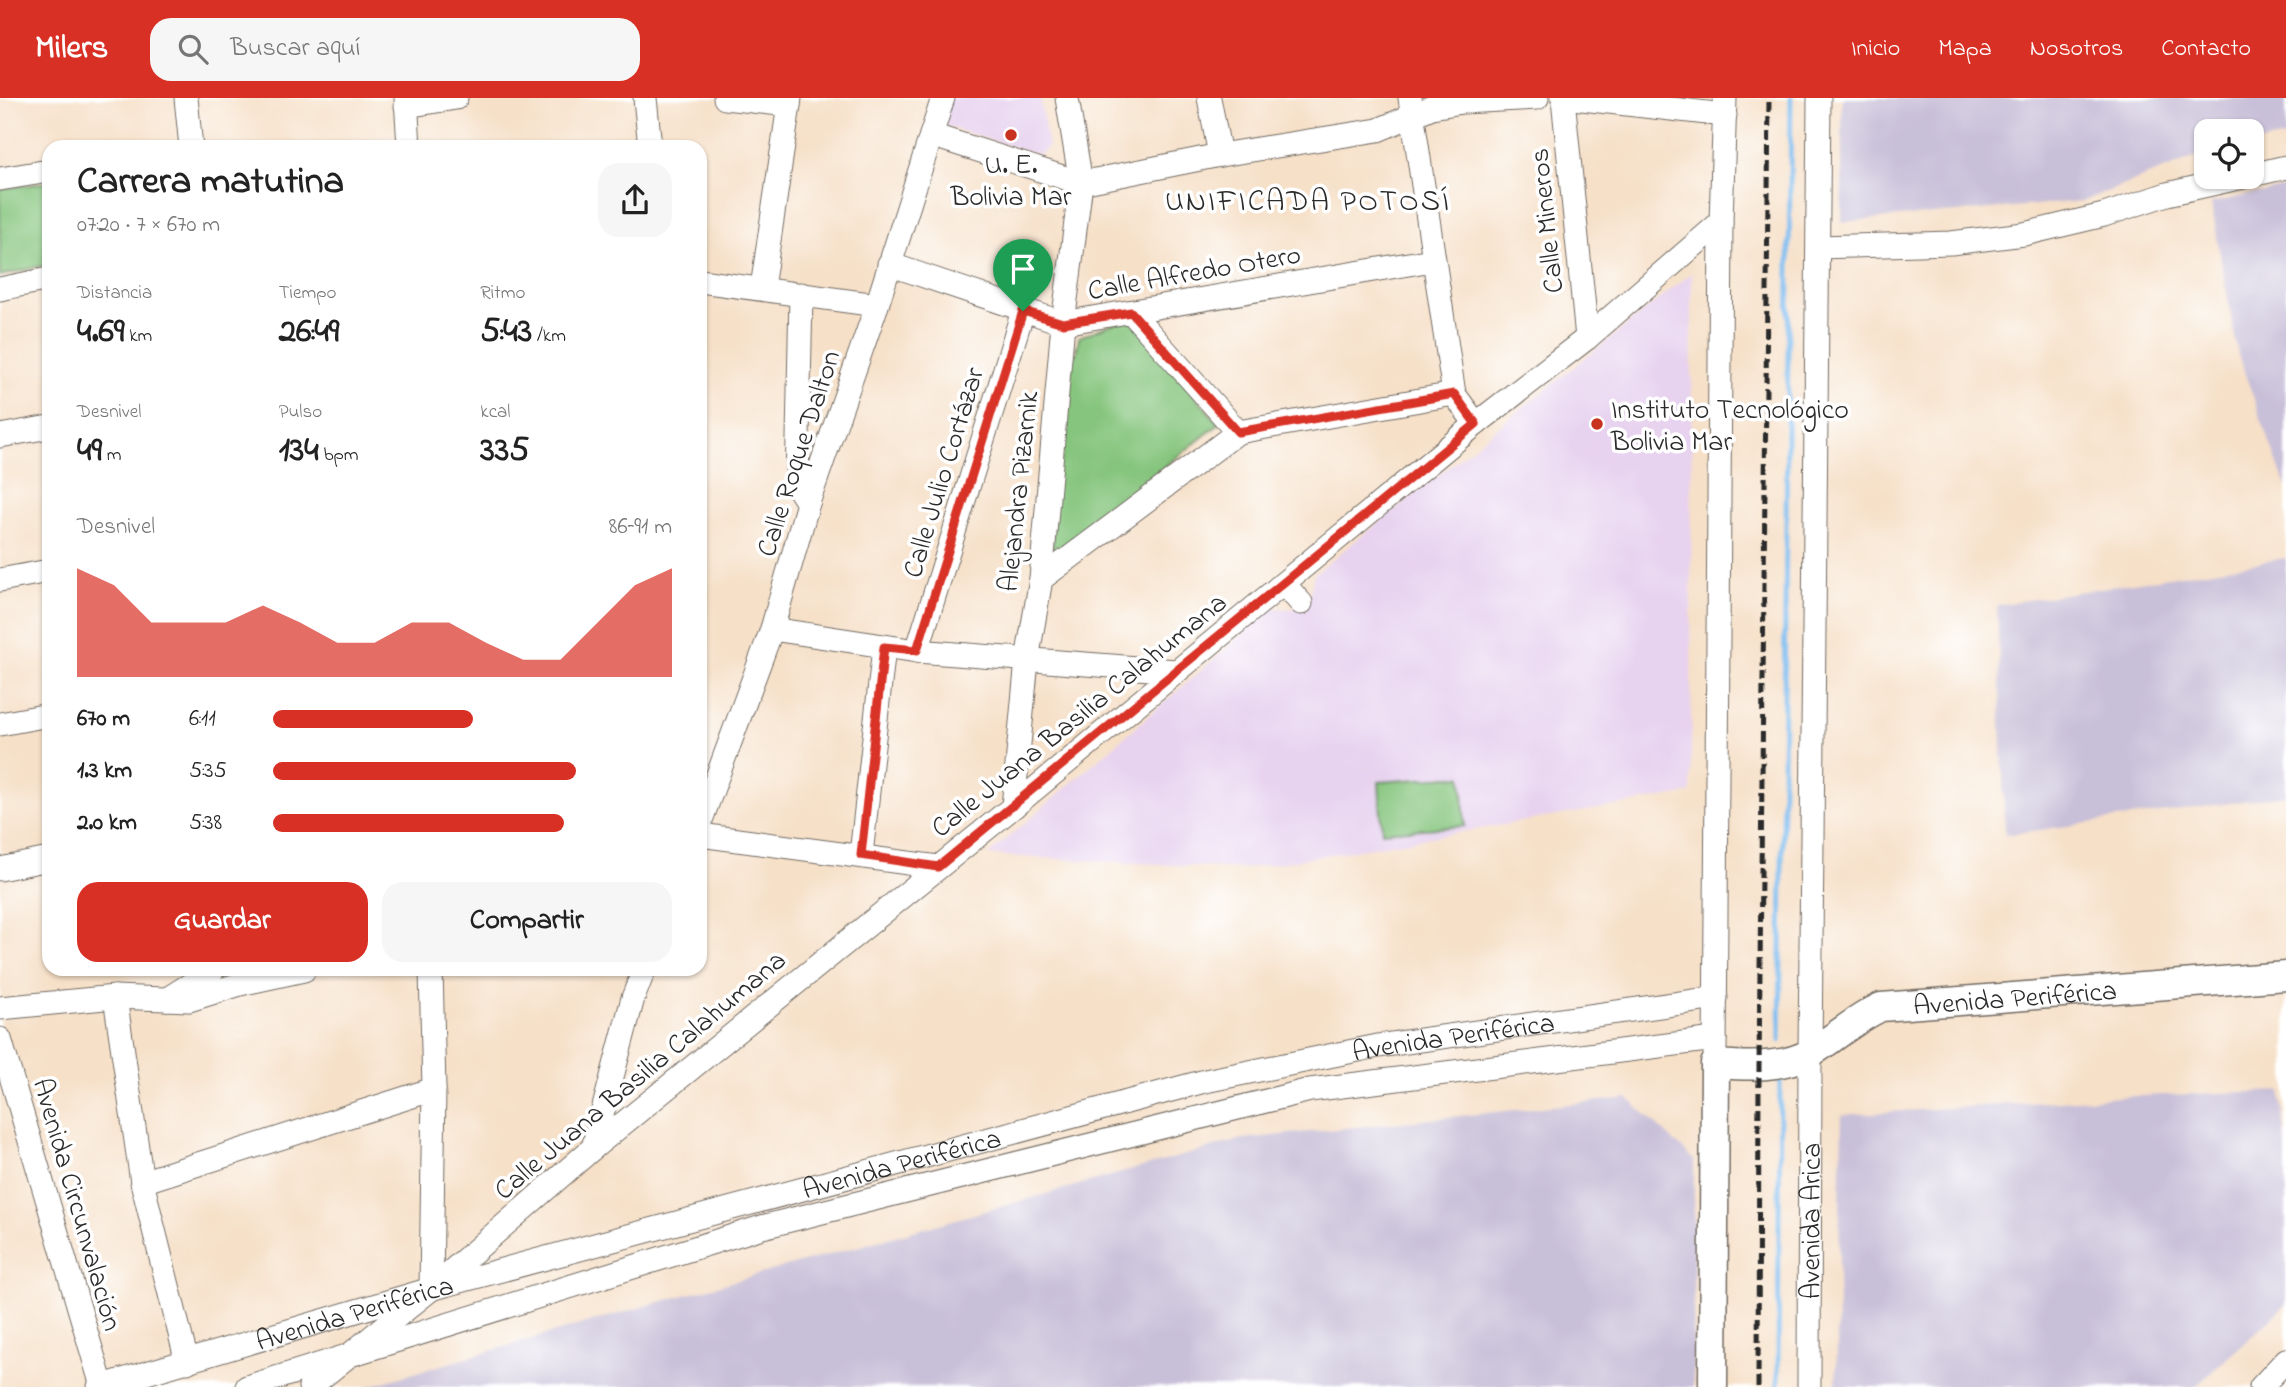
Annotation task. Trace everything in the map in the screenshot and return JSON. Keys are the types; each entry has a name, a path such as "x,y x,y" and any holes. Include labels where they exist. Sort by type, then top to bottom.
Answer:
{"main road":[{"name":"Avenida Periférica","path":"1715,1051 1759,1067 1793,1060 1810,1053 1858,1018 1881,1007 2286,976"},
{"path":"1713,1387 1715,1051"}],"street":[{"path":"186,98 190,140"},
{"path":"409,140 406,102 456,98"},
{"path":"645,98 649,140"},
{"path":"725,98 790,102 762,288"},
{"name":"Calle Roque Dalton","path":"707,804 772,629 808,503 877,304 943,98"},
{"name":"Alejandra Pizarnik","path":"1013,807 1027,660 1041,579 1063,323 1081,183 1067,98"},
{"path":"1209,98 1220,155"},
{"path":"931,135 1081,183 1220,155 1378,130 1411,107 1537,98"},
{"name":"Calle Mineros","path":"1563,98 1587,338"},
{"path":"1573,98 1725,106 1721,222 1715,1051"},
{"name":"Avenida Arica","path":"1809,1387 1819,98"},
{"path":"1411,107 1454,394 1476,424"},
{"path":"2264,172 2286,167"},
{"path":"0,179 42,172"},
{"path":"1819,247 1951,243 2024,234 2104,215 2194,188"},
{"name":"Calle Juana Basilia Calahumana","path":"310,1387 431,1289 593,1148 1013,807 1476,424 1587,338 1721,222"},
{"name":"Calle Alfredo Otero","path":"889,264 1063,323 1432,260"},
{"path":"0,289 42,280"},
{"path":"707,282 877,304"},
{"path":"802,294 797,485 808,503"},
{"name":"Calle Julio Cortázar","path":"917,650 1023,311"},
{"path":"1131,312 1238,432"},
{"path":"1041,579 1238,432 1454,394"},
{"path":"0,436 42,428"},
{"path":"0,580 42,572"},
{"path":"1284,584 1301,603"},
{"path":"772,629 884,647 1176,671"},
{"path":"861,855 884,647"},
{"path":"0,724 42,716"},
{"path":"707,836 938,867"},
{"path":"0,869 42,860"},
{"path":"166,999 203,976"},
{"path":"431,976 434,1089 431,1289"},
{"path":"626,976 632,998"},
{"path":"593,1148 632,998 641,976"},
{"path":"0,1008 115,997 189,1000 239,977"},
{"path":"115,997 142,1182 187,1362"},
{"name":"Avenida Periférica","path":"100,1387 431,1289 1205,1081 1378,1046 1716,998"},
{"name":"Avenida Circunvalación","path":"0,1038 100,1387"},
{"name":"Avenida Periférica","path":"247,1387 762,1227 1310,1090 1715,1051"},
{"path":"142,1182 434,1089"},
{"path":"2261,1387 2286,1360"}],"shaded area":[{"name":"U. E. Bolivia Mar","path":"948,98 1040,98 1048,147 1039,155 939,124"},
{"path":"1842,98 2286,98 2286,137 2264,142 2264,119 2194,119 2194,158 2083,201 1842,222"},
{"path":"2286,187 2286,487 2238,355 2211,203"},
{"name":"Instituto Tecnológico Bolivia Mar","path":"1692,273 1691,793 1244,869 988,855 1273,608 1293,609 1301,603 1310,595 1314,574"},
{"path":"2286,558 2286,795 2005,835 1997,605"},
{"path":"2281,1091 2286,1146 2286,1305 2195,1387 1836,1387 1842,1115 2136,1096"},
{"path":"1628,1098 1694,1160 1693,1387 366,1387 1243,1139"}],"green space":[{"path":"42,183 42,266 0,276 0,189"},
{"path":"1129,317 1219,424 1052,555 1060,375 1076,354 1079,337"},
{"path":"1462,776 1465,826 1382,832 1379,782"}],"waterway":[{"path":"1780,1041 1791,98"},
{"path":"1778,1387 1780,1080"}],"railway":[{"path":"1758,1387 1769,98"}],"place":[{"name":"U. E. Bolivia Mar","path":"1011,135"},
{"name":"Instituto Tecnológico Bolivia Mar","path":"1597,424"}],"district":[{"name":"UNIFICADA POTOSÍ","path":"1308,200"}],"route":[{"path":"1023,311 1063,323 1131,312 1238,432 1454,394 1476,424 938,867 861,855 884,647 917,650 1023,311"}]}
